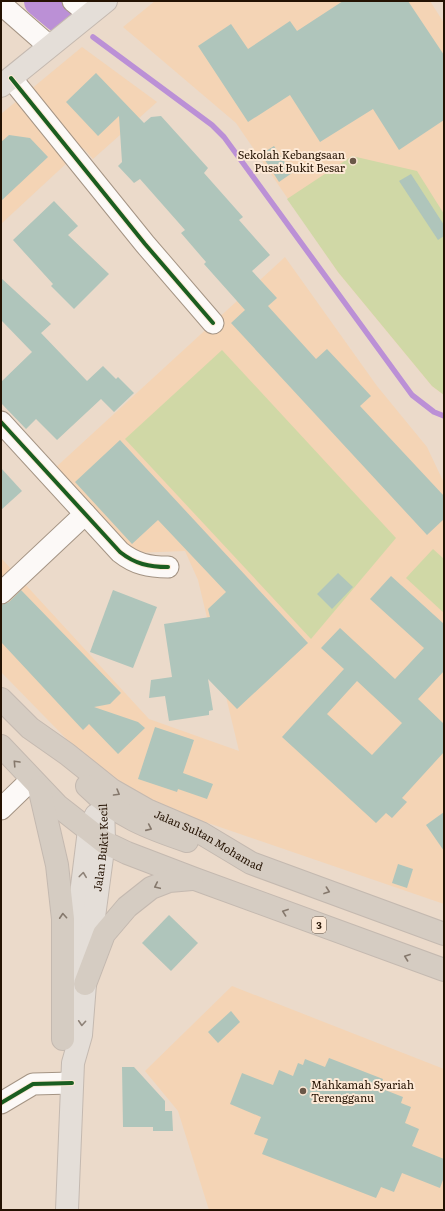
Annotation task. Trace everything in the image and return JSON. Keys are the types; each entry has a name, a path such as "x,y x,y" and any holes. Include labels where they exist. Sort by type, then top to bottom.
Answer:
{"highway":[{"name":"Jalan Sultan Mohamad","path":"1,699 30,728 112,790 147,810 201,833 251,863 444,934"},
{"path":"30,728 103,802 128,819 156,831 251,863"},
{"name":"3","path":"1,746 58,806 96,836 127,853 444,970"},
{"path":"35,783 57,865 63,919 63,1039"},
{"path":"85,984 104,934 128,906 151,888 169,881 195,879"}],"main road":[{"path":"6,82 49,46 90,5"},
{"name":"Jalan Bukit Kecil","path":"72,1073 63,1039 96,836 103,802"},
{"name":"Jalan Bukit Kecil","path":"67,1210 72,1073 82,1035 96,836"}],"street":[{"path":"1,4 49,46"},
{"path":"6,82 213,323"},
{"path":"1,422 120,552 132,561 144,565 168,567"},
{"path":"1,593 85,514"},
{"path":"1,809 35,783"},
{"path":"1,1103 33,1084 72,1073"}],"shaded area":[{"name":"Sekolah Kebangsaan Pusat Bukit Besar","path":"155,1 430,1 444,23 444,395 432,386 338,272 236,123 123,27"},
{"path":"82,47 157,102 93,159 83,148 1,224 1,114"},
{"path":"285,257 377,386 427,447 444,483 444,904 147,802 88,761 1,672 1,558 149,719 239,751 198,580 185,551 134,553 55,468"},
{"name":"Mahkamah Syariah Terengganu","path":"232,986 444,1069 444,1210 209,1210 178,1111 145,1071"}],"green space":[{"path":"352,156 417,171 444,214 444,395 432,386 338,272 287,199"},
{"path":"222,350 396,538 311,639 125,439"},
{"path":"433,549 444,559 444,613 406,578"}],"building":[{"path":"343,1 408,1 444,55 444,120 399,150 373,109 320,142 290,95 248,122 198,46 231,24 248,49 290,21 297,31"},
{"path":"96,73 144,123 151,117 161,116 208,168 204,173 243,217 239,220 270,255 252,271 277,298 268,306 316,359 327,349 371,396 360,406 444,496 444,519 427,535 231,323 245,310 204,264 206,262 181,233 185,230 140,179 134,183 118,166 122,162 119,116 98,136 66,102"},
{"path":"9,135 30,138 48,157 1,201 1,142"},
{"path":"274,146 292,173 279,182 261,154"},
{"path":"411,174 444,225 444,236 438,240 399,181"},
{"path":"54,201 78,226 68,235 109,274 74,309 51,286 53,284 13,240"},
{"path":"1,278 51,324 41,333 87,381 103,366 116,379 118,377 134,393 114,412 101,399 57,440 36,419 26,429 1,403 1,382 32,352 1,320"},
{"path":"120,440 308,643 237,709 208,679 213,710 209,711 209,715 169,721 165,696 149,698 151,680 172,677 164,624 210,617 208,609 226,592 158,520 132,544 75,482"},
{"path":"1,468 22,491 1,510"},
{"path":"338,573 353,587 332,609 317,594"},
{"path":"391,576 444,624 444,671 418,699 444,724 444,752 402,798 407,802 392,818 386,813 376,823 282,737 344,669 321,648 340,628 395,679 424,648 370,599","holes":["357,681 402,723 372,755 327,714"]},
{"path":"21,590 121,693 110,704 94,707 138,722 145,728 118,754 89,724 83,730 1,642 1,605 9,602"},
{"path":"113,590 157,607 133,668 90,652"},
{"path":"155,727 194,740 183,773 213,784 207,799 178,789 177,792 138,779"},
{"path":"444,812 444,851 426,825"},
{"path":"398,864 413,869 407,888 392,883"},
{"path":"169,915 198,943 171,971 142,943"},
{"path":"231,1011 240,1022 218,1043 208,1032"},
{"path":"329,1058 383,1079 380,1088 403,1097 401,1103 411,1107 405,1123 419,1129 412,1146 444,1159 444,1177 440,1188 402,1173 394,1192 381,1187 376,1198 262,1154 268,1139 254,1134 261,1117 230,1104 242,1073 273,1085 279,1070 293,1076 298,1063 303,1065 305,1059 325,1067"},
{"path":"122,1067 134,1067 165,1101 165,1111 172,1111 173,1131 153,1131 153,1127 123,1127"}],"waterway":[{"path":"40,1 58,16"},
{"path":"93,37 212,125 224,137 412,395 434,412 444,416"}],"cycle path":[{"path":"11,78 145,244 213,323"},
{"path":"1,422 120,552 142,564 168,567"},
{"path":"1,1103 33,1084 72,1083"}],"place":[{"name":"Sekolah Kebangsaan Pusat Bukit Besar","path":"353,161"},
{"name":"Mahkamah Syariah Terengganu","path":"303,1091"}]}
